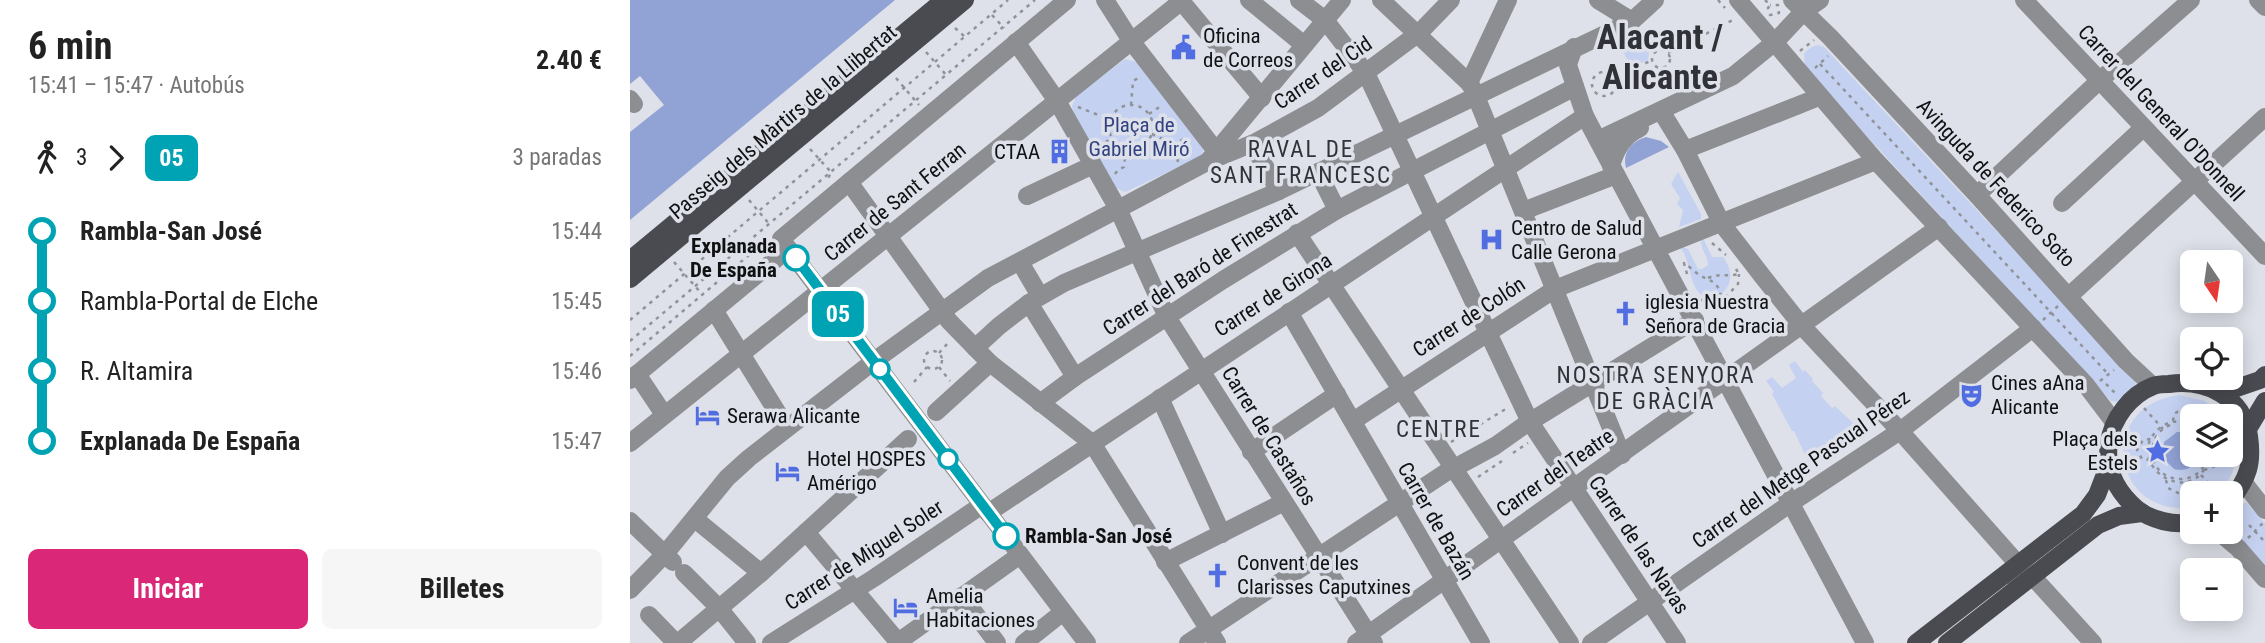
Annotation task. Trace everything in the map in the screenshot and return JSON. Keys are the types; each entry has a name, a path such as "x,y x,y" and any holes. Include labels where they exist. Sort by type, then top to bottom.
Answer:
{"main road":[{"name":"Passeig dels Màrtirs de la Llibertat","path":"630,260 944,0"},
{"name":"Passeig dels Màrtirs de la Llibertat","path":"630,279 965,0"},
{"path":"2222,393 2260,380 2265,375"},
{"path":"2180,522 2154,519 2126,500 2113,480 2109,464 2109,439 2114,422 2134,398 2153,386 2186,381 2209,387 2233,401 2242,413 2248,429 2252,452 2244,482"},
{"path":"2248,429 2265,401"},
{"path":"1916,643 2087,509 2097,495 2109,464"},
{"path":"1947,643 2098,525 2119,516 2142,513"}],"street":[{"path":"1067,0 1011,37 781,239 1087,643"},
{"path":"1105,0 1212,157"},
{"path":"1249,0 1304,45"},
{"name":"Carrer de las Navas","path":"1299,0 1325,20 1366,74 1530,422 1677,643"},
{"path":"908,439 761,573 677,643 637,601 675,564 695,519 727,478 874,361 988,278 1212,157 1342,0"},
{"path":"1381,0 1472,89 1622,455"},
{"name":"Carrer del Cid","path":"1212,157 1252,144 1318,108 1417,34 1451,0"},
{"path":"1598,0 1639,22"},
{"path":"975,348 1035,299 1279,191 1394,135 1472,89 1639,22 1655,0"},
{"path":"1738,0 1776,42 1819,97 1938,228 2036,320 2096,384 2114,422"},
{"path":"1598,140 1733,76 1776,42 1798,5 1820,0"},
{"name":"Carrer del General O'Donnell","path":"2024,0 2265,256"},
{"path":"1977,195 2191,0"},
{"path":"2258,0 2265,7"},
{"path":"1057,101 1130,39 1182,1 1262,98"},
{"path":"1472,89 1505,1"},
{"name":"Avinguda de Federico Soto","path":"1798,5 1977,195 2126,361 2153,386"},
{"path":"1011,37 1094,156 1118,209"},
{"path":"1574,47 1568,65 1585,116 1865,643"},
{"path":"1679,102 1690,90 1730,68"},
{"name":"Carrer del Baró de Finestrat","path":"1040,403 1075,377 1337,209 1574,87"},
{"path":"1685,150 1819,97"},
{"name":"Carrer de Sant Ferran","path":"630,443 1057,101"},
{"path":"1661,111 1685,150 1722,224 1763,277 1802,326 2017,563 2009,595"},
{"name":"Carrer de Girona","path":"985,509 1195,376 1585,116"},
{"path":"2069,296 2265,117"},
{"path":"1614,171 1620,144 1637,129 1661,126 1674,131"},
{"path":"2062,203 2143,128"},
{"path":"1252,144 1279,191"},
{"path":"1027,196 1094,156"},
{"path":"1722,224 1876,161"},
{"path":"1523,211 1614,171"},
{"path":"1318,172 1337,209"},
{"path":"849,182 942,311 975,348 990,363 1092,443 1212,636"},
{"name":"Carrer de Castaños","path":"1118,209 1167,317 1318,556 1366,640"},
{"name":"Carrer de Colón","path":"1353,421 1555,289 1722,224"},
{"name":"Carrer del Teatre","path":"1366,640 1444,580 1938,228"},
{"path":"1297,233 1570,643"},
{"path":"661,410 634,377 788,248"},
{"path":"1020,262 1035,299 1075,377"},
{"path":"715,310 787,428"},
{"name":"Carrer de Bazán","path":"1289,312 1481,643"},
{"path":"1188,643 1212,636 1318,556 1453,468 1494,446 1695,320"},
{"name":"Carrer del Metge Pascual Pérez","path":"1591,643 1791,503 1900,431 2036,320"},
{"path":"936,412 990,363"},
{"path":"1251,452 1337,394"},
{"path":"1160,398 1222,534"},
{"path":"2244,482 2265,510"},
{"path":"1165,562 1284,502"},
{"path":"2053,527 2079,508 2087,509"},
{"name":"Carrer de Miguel Soler","path":"771,643 985,509"},
{"path":"695,519 761,573"},
{"path":"630,521 719,608 747,643"},
{"path":"806,532 899,643 1020,555"},
{"path":"2233,544 2265,579"},
{"path":"2032,576 2093,643"},
{"path":"962,596 997,643"},
{"path":"1024,643 1063,612"}],"path":[{"path":"630,320 992,14 1002,2 1009,0"},
{"path":"630,341 1035,0"},
{"path":"1765,0 1770,5"},
{"path":"992,14 1011,37"},
{"path":"1016,16 1020,21"},
{"path":"1668,53 1735,19"},
{"path":"1639,22 1658,51"},
{"path":"946,36 956,27 965,37"},
{"path":"1799,59 1800,51 1812,40 1819,39"},
{"path":"1828,49 1837,59"},
{"path":"1658,51 1668,53 1669,62 1665,66 1657,66 1652,60 1653,54 1658,51"},
{"path":"926,52 950,79"},
{"path":"1809,73 1831,54"},
{"path":"1615,79 1652,60"},
{"path":"1819,64 2109,374"},
{"path":"1665,66 1679,102"},
{"path":"1598,73 1609,73 1615,79 1614,91 1608,96 1600,96 1592,87 1592,79 1598,73"},
{"path":"1131,105 1133,81 1141,75"},
{"path":"895,78 919,105"},
{"path":"1149,114 1164,104"},
{"path":"1131,105 1141,107 1149,114 1153,124 1152,134 1141,146 1126,148 1113,138 1110,128 1111,120 1119,109 1131,105"},
{"path":"1078,107 1111,120"},
{"path":"1152,134 1174,144"},
{"path":"1174,144 1189,136"},
{"path":"1094,156 1113,138"},
{"path":"1174,144 1178,162"},
{"path":"1115,179 1118,170 1124,167 1126,148"},
{"path":"810,149 831,172"},
{"path":"747,197 774,229"},
{"path":"1711,242 1730,259"},
{"path":"745,244 751,251"},
{"path":"674,262 701,293"},
{"path":"1688,281 1684,263 1719,287 1721,296 1725,298"},
{"path":"1698,299 1714,303 1725,298 1738,284 1739,274 1735,266"},
{"path":"1708,278 1739,274"},
{"path":"2036,320 2051,313 2069,296"},
{"path":"2036,320 2051,301"},
{"path":"922,348 926,354"},
{"path":"936,352 942,360 937,369 927,367 923,360 926,354 936,352"},
{"path":"2126,361 2096,384 2117,396 2134,398 2161,428"},
{"path":"914,382 927,367"},
{"path":"2116,399 2127,390 2161,428"},
{"path":"1445,446 1514,404"},
{"path":"2173,422 2171,421 2174,414 2180,410"},
{"path":"2180,423 2173,422 2161,428 2151,439 2149,446 2150,460 2156,471 2166,480 2168,488 2180,492"},
{"path":"2180,422 2161,428 2154,441 2152,450 2157,467 2163,474 2180,480 2189,478 2203,467"},
{"path":"2150,460 2142,459 2137,450 2143,440 2151,439"},
{"path":"2188,481 2201,474 2205,467"},
{"path":"2204,470 2212,467"},
{"path":"2201,474 2207,481"},
{"path":"2166,480 2180,482"},
{"path":"2249,525 2265,542"}],"green space":[{"path":"1636,40 1645,43 1649,52 1648,60 1632,68 1621,48"},
{"path":"1817,45 1824,47 2136,380 2135,387 2118,402 2111,401 1805,69 1804,53"},
{"name":"Plaça de Gabriel Miró","path":"1125,59 1136,62 1203,146 1203,152 1199,158 1125,192 1116,188 1072,106 1076,96"},
{"path":"1678,172 1701,214 1701,219 1679,227 1683,210 1677,204 1680,198 1671,184"},
{"path":"1703,238 1712,257 1723,257 1730,276 1728,287 1713,300 1698,292 1679,246 1688,249 1698,269 1702,269 1708,265 1701,244"},
{"path":"1795,361 1803,372 1805,370 1813,379 1823,393 1821,396 1832,408 1835,406 1853,423 1852,432 1843,435 1809,463 1766,381 1772,377 1782,388 1796,378 1789,365"},
{"name":"Plaça dels Estels","path":"2179,395 2209,404 2180,404 2180,467 2234,467 2228,481 2180,481 2180,507 2166,506 2145,496 2131,480 2124,460 2125,438 2134,419 2152,403"},
{"path":"2246,502 2265,523 2265,566 2243,543 2243,504"}],"shaded area":[{"path":"630,0 895,0 630,220 630,132 664,105 640,76 630,84"},
{"path":"1646,137 1661,141 1669,147 1626,168 1625,157 1629,148"},
{"path":"2180,432 2180,467 2191,467 2174,469 2163,458 2164,442"}],"bus line":[{"name":"05","path":"796,258 1006,536"}],"place":[{"name":"Oficina de Correos","path":"1183,48"},
{"name":"CTAA","path":"1060,152"},
{"name":"Centro de Salud Calle Gerona","path":"1491,240"},
{"name":"Explanada De España","path":"796,258"},
{"name":"iglesia Nuestra Señora de Gracia","path":"1625,314"},
{"name":"Cines aAna Alicante","path":"1971,395"},
{"name":"Serawa Alicante","path":"707,416"},
{"name":"Plaça dels Estels","path":"2158,451"},
{"name":"Hotel HOSPES Amérigo","path":"787,471"},
{"name":"Rambla-San José","path":"1006,536"},
{"name":"Convent de les Clarisses Caputxines","path":"1217,575"},
{"name":"Amelia Habitaciones","path":"906,608"}],"district":[{"name":"Alacant / Alicante","path":"1660,57"},
{"name":"RAVAL DE SANT FRANCESC","path":"1301,162"},
{"name":"NOSTRA SENYORA DE GRÀCIA","path":"1656,388"},
{"name":"CENTRE","path":"1439,429"}]}
